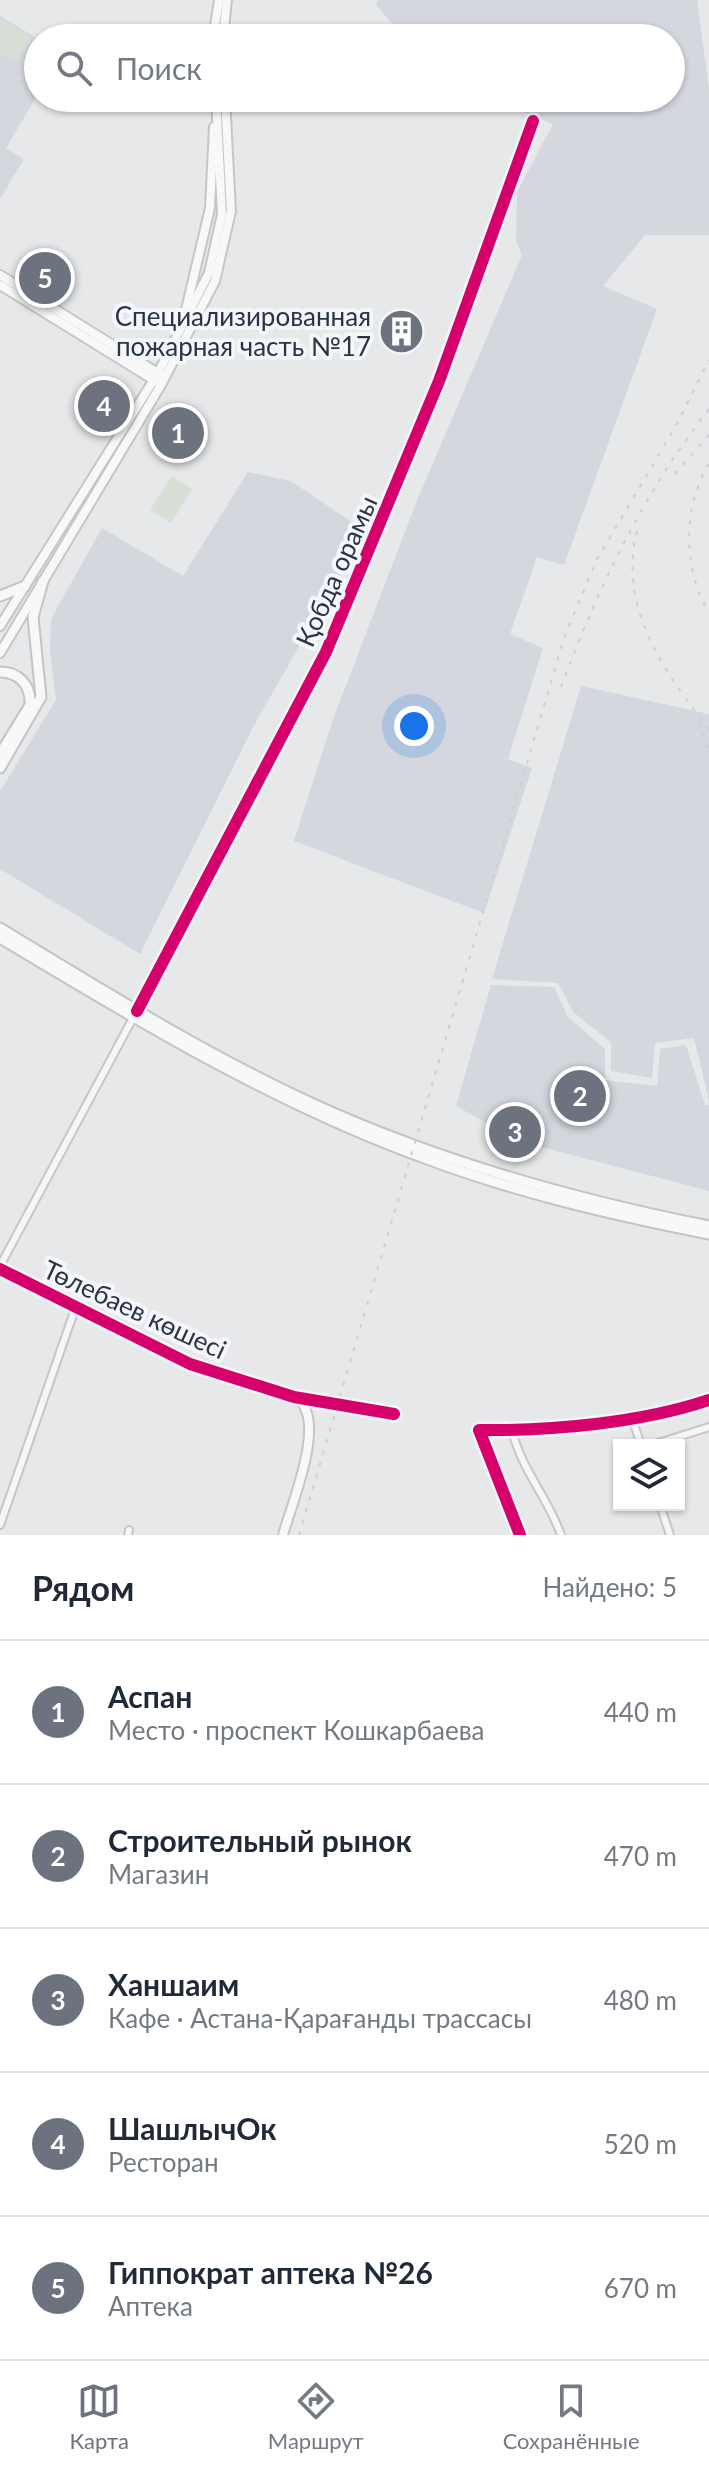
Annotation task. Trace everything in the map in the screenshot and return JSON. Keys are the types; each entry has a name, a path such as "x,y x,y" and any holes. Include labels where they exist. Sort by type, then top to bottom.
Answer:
{"main road":[{"path":"215,24 219,0"},
{"path":"224,24 227,0"},
{"path":"0,626 159,379 209,273 218,241 222,187 217,112"},
{"path":"0,652 215,281 227,241 231,182 226,112"},
{"path":"181,329 210,208 210,149 217,115"},
{"path":"0,275 159,379"},
{"path":"0,285 159,379"},
{"path":"0,768 41,697 33,617 43,581"},
{"path":"0,596 25,586"},
{"path":"0,672 12,672 24,681 31,696 30,705 0,754"},
{"path":"0,928 135,1015 312,1103 429,1152 527,1183 709,1226"},
{"path":"0,938 306,1108 428,1160 623,1217 709,1234"},
{"name":"Төлебаев көшесі","path":"0,1268 75,1309 190,1364 294,1397 394,1414"},
{"path":"283,1535 310,1442 308,1417 303,1404 294,1397"}],"street":[{"name":"Қобда орамы","path":"0,1268 326,652 439,381 533,121"},
{"path":"0,1525 75,1309"},
{"path":"520,1535 479,1430 512,1430 632,1418 709,1400"},
{"path":"632,1418 639,1439"},
{"path":"671,1439 709,1427"},
{"path":"512,1430 516,1447 546,1499 561,1535"},
{"path":"662,1511 670,1535"}],"shaded area":[{"path":"378,0 697,0 709,88 709,235 645,235 603,286 657,309 564,565 537,557 510,634 543,648 508,759 532,768 484,913 294,841 332,722 416,503 522,255 516,241 517,192 553,124 523,112 685,112 685,24 392,24 376,5"},
{"path":"0,16 24,31 24,112 27,112 6,148 24,159 0,199"},
{"path":"0,18 24,33 24,51 17,63 0,53"},
{"path":"248,472 291,481 365,531 253,727 140,954 0,869 0,791 56,700 50,651 51,619 102,528 183,576"},
{"path":"172,476 192,489 171,523 150,510"},
{"path":"581,686 709,714 709,1101 694,1038 655,1043 652,1078 611,1071 611,1042 573,1012 558,983 492,979"},
{"path":"491,985 554,987 568,1017 605,1049 605,1080 657,1086 660,1049 686,1045 705,1105 709,1105 709,1191 519,1141 456,1106"}],"railway":[{"path":"299,1535 564,638 597,559 677,424 709,360"},
{"path":"561,687 624,542 685,441 709,409"},
{"path":"675,474 709,435"},
{"path":"709,464 694,499 689,538 694,578 709,613"},
{"path":"637,531 633,559 639,612 661,661 709,729"},
{"path":"698,722 709,750"}],"cycle path":[{"path":"137,1011 326,652 439,381 533,121"},
{"path":"0,1269 190,1364 294,1397 394,1414"},
{"path":"520,1535 479,1430 596,1424 654,1415 709,1400"}],"place":[{"name":"Гиппократ аптека №26","path":"45,278"},
{"name":"Специализированная пожарная часть №17","path":"402,331"},
{"name":"ШашлычОк","path":"104,406"},
{"name":"Аспан","path":"178,433"},
{"name":"Строительный рынок","path":"580,1096"},
{"name":"Ханшаим","path":"515,1132"}]}
